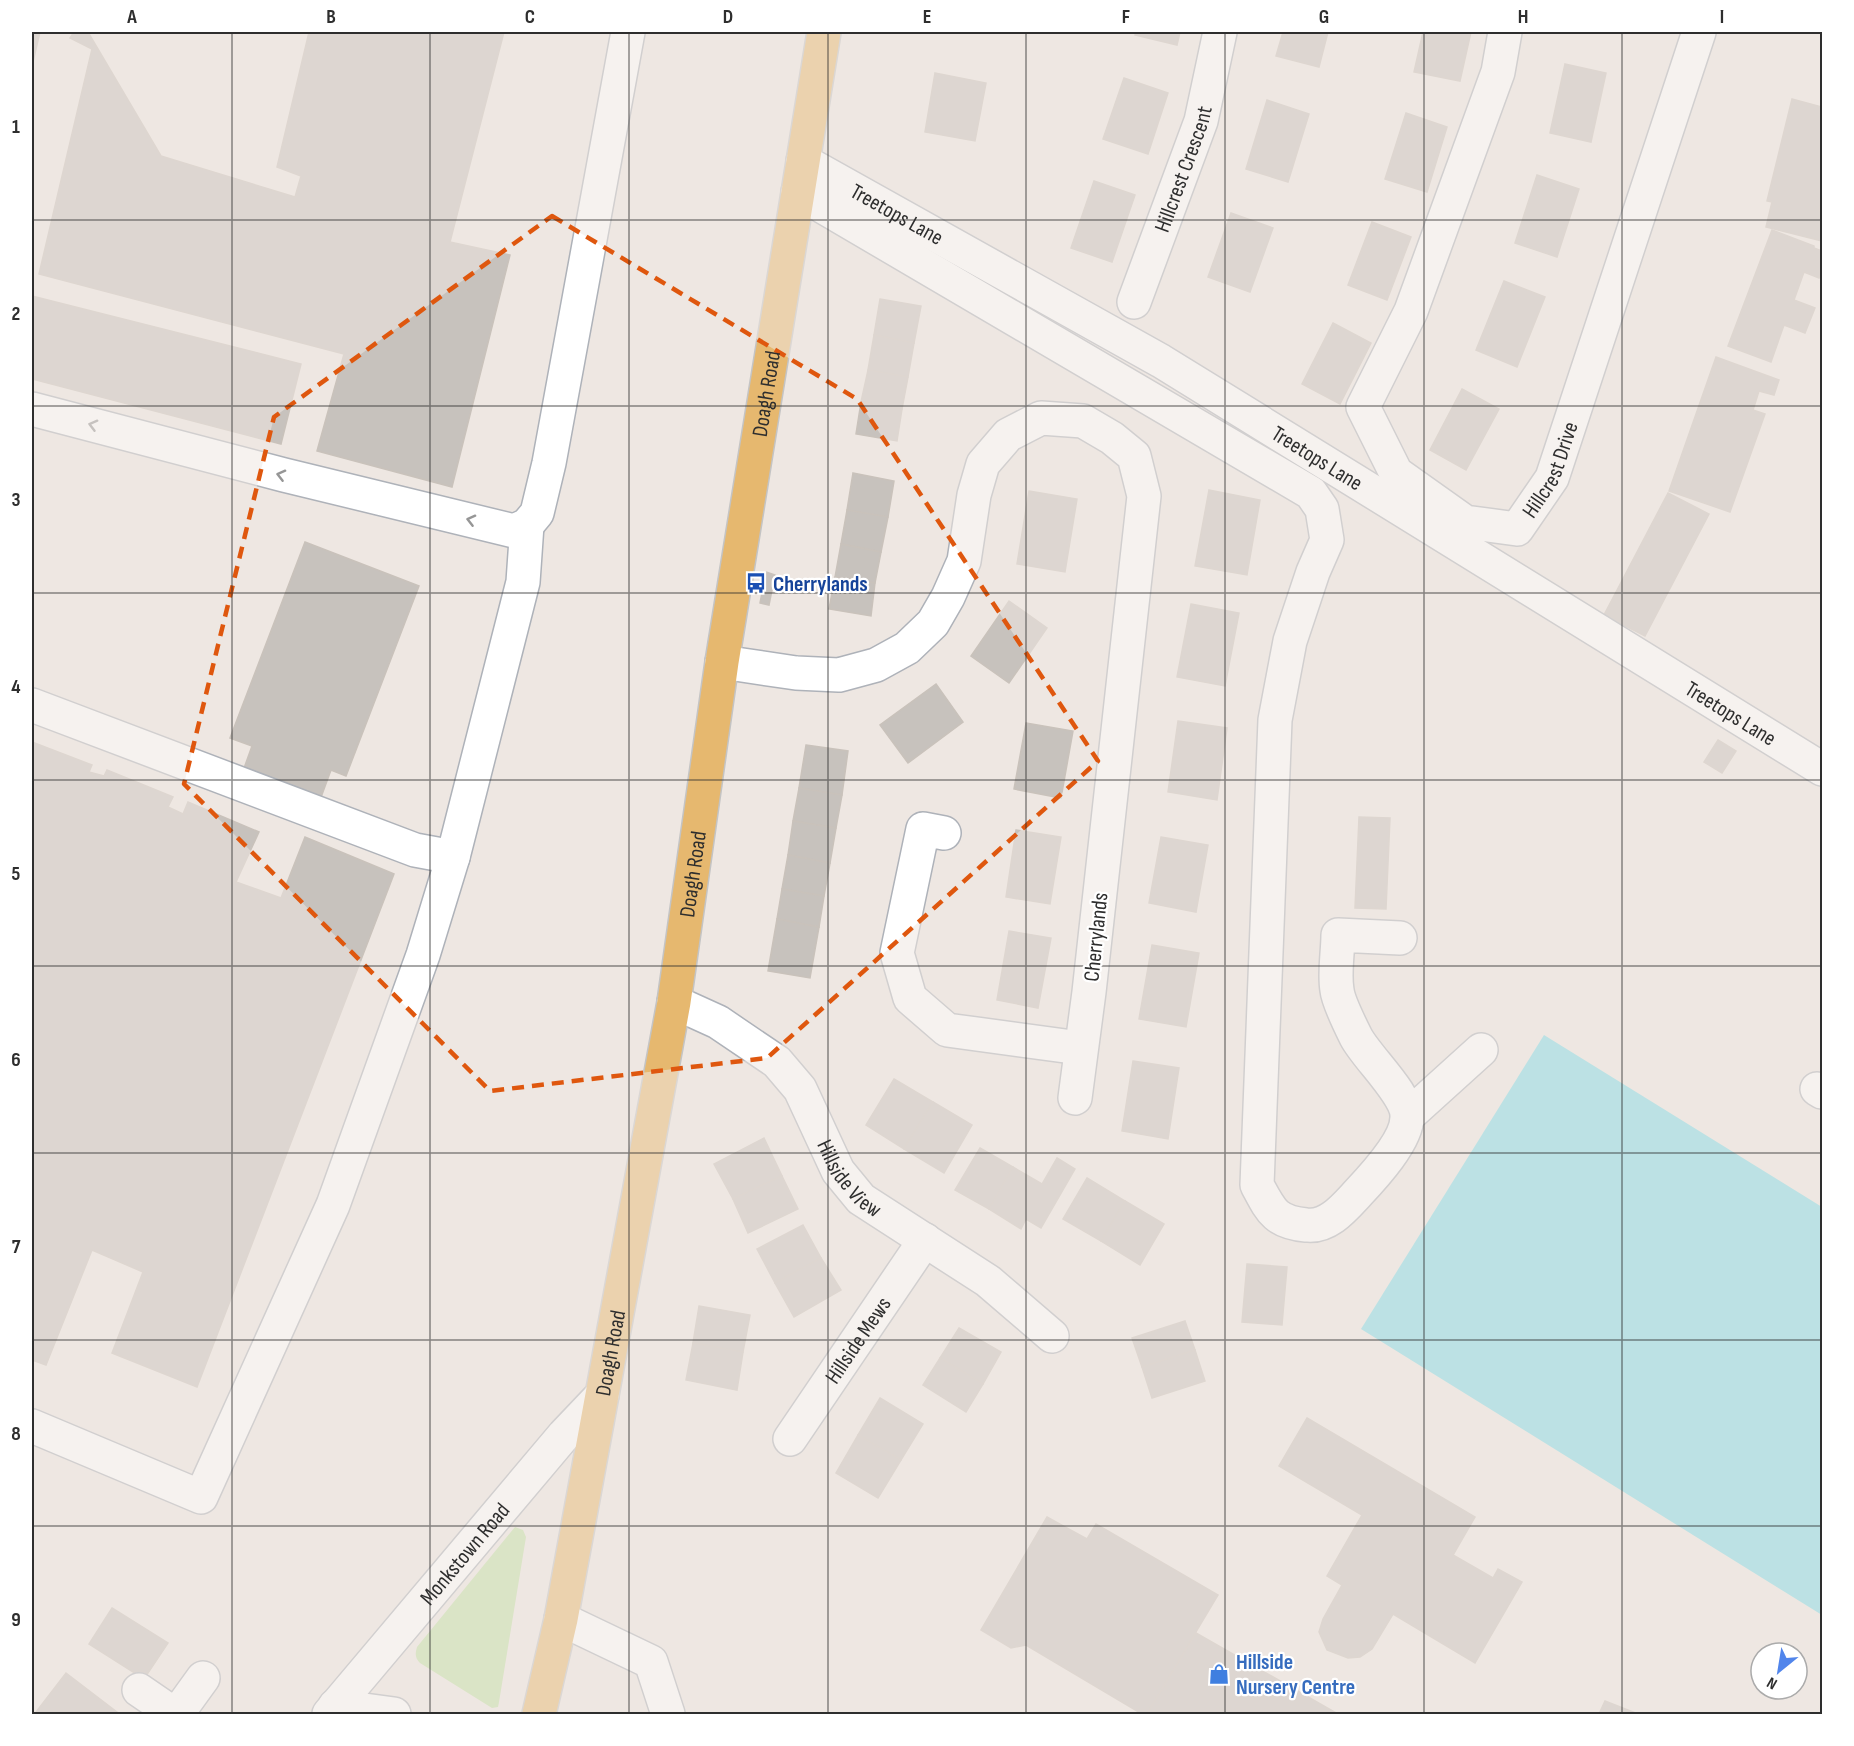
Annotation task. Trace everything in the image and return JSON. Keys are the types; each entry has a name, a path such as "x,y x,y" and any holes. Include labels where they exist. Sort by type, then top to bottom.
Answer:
{"main road":[{"name":"Doagh Road","path":"539,1714 561,1619 674,1002 722,662 824,32"}],"street":[{"path":"32,409 284,475 514,531 527,525 537,513 549,463 628,32"},
{"name":"Hillcrest Crescent","path":"1134,302 1201,121 1220,32"},
{"name":"Hillcrest Drive","path":"1505,32 1498,72 1412,311 1363,407 1396,473 1465,522 1517,529 1552,478 1699,32"},
{"path":"800,177 1311,493 1322,508 1327,540 1313,572 1290,641 1275,720 1257,1185 1270,1210 1289,1224 1314,1226 1339,1214 1369,1181 1402,1137 1408,1116 1481,1050"},
{"name":"Treetops Lane","path":"800,177 1161,362 1822,768"},
{"name":"Cherrylands","path":"722,662 796,673 839,675 876,664 907,648 933,623 964,561 974,495 983,464 1008,435 1041,418 1083,422 1112,438 1134,456 1144,496 1089,992 1075,1098"},
{"path":"32,1426 201,1497 333,1206 423,955 453,857 523,582 527,525"},
{"path":"32,705 415,850 453,857"},
{"path":"944,833 923,829 897,953 910,998 947,1030 1080,1048"},
{"path":"1400,938 1338,935 1337,990 1356,1037 1378,1069 1401,1095 1408,1116"},
{"name":"Hillside View","path":"674,1002 718,1022 777,1062 800,1089 838,1171 861,1199 988,1281 1052,1336"},
{"name":"Hillside Mews","path":"790,1439 925,1240"},
{"name":"Monkstown Road","path":"332,1710 564,1435 602,1395"},
{"path":"561,1619 651,1662 668,1714"},
{"path":"139,1690 175,1714 203,1678"},
{"path":"332,1710 394,1714"}],"highlighted area":[{"path":"552,216 857,399 1098,761 767,1058 490,1091 184,784 274,417"}],"green space":[{"path":"515,1527 523,1530 526,1537 499,1702 498,1707 492,1708 420,1663 416,1658 416,1652 417,1647"}],"water":[{"path":"1544,1035 1822,1207 1822,1615 1361,1329"}],"building":[{"path":"32,32 40,32 32,66"},
{"path":"74,32 88,32 161,156 295,197 301,176 277,167 309,32 504,32 450,242 510,255 452,487 317,451 344,354 39,274 92,49 70,38"},
{"path":"1136,32 1180,32 1177,45 1135,35"},
{"path":"1283,32 1328,32 1319,67 1276,56"},
{"path":"1423,32 1471,32 1460,81 1414,72"},
{"path":"1565,64 1606,73 1591,142 1550,133"},
{"path":"935,73 986,83 975,141 925,132"},
{"path":"1124,78 1168,93 1148,154 1103,139"},
{"path":"1792,99 1822,107 1822,195 1819,211 1822,212 1822,241 1766,227 1772,202 1767,201"},
{"path":"1267,100 1309,114 1288,182 1246,169"},
{"path":"1406,113 1447,127 1427,192 1385,179"},
{"path":"1537,175 1579,189 1557,257 1515,243"},
{"path":"1094,181 1135,195 1112,262 1071,248"},
{"path":"1231,213 1273,228 1250,292 1208,277"},
{"path":"1372,222 1411,237 1387,300 1348,285"},
{"path":"1772,230 1822,251 1822,270 1819,278 1804,272 1794,300 1815,308 1805,333 1784,325 1771,362 1728,346"},
{"path":"1504,281 1545,297 1517,367 1476,350"},
{"path":"32,296 301,364 281,444 32,379"},
{"path":"880,299 921,306 914,343 874,335"},
{"path":"1333,323 1371,343 1340,404 1302,384"},
{"path":"874,335 914,343 908,377 868,370"},
{"path":"1716,357 1779,380 1774,395 1759,391 1753,410 1765,414 1730,512 1669,491"},
{"path":"868,370 908,377 902,409 861,402"},
{"path":"1462,389 1499,409 1466,470 1430,450"},
{"path":"861,402 902,409 897,441 856,434"},
{"path":"853,473 894,481 888,517 847,510"},
{"path":"1209,490 1260,500 1247,575 1195,566"},
{"path":"1029,491 1077,499 1065,572 1017,564"},
{"path":"1668,493 1709,514 1645,636 1604,615"},
{"path":"847,510 888,517 881,552 841,544"},
{"path":"305,542 419,586 346,776 331,770 320,800 243,771 252,746 230,738"},
{"path":"841,544 881,552 875,583 835,577"},
{"path":"766,572 775,575 769,605 760,603"},
{"path":"835,577 875,583 871,616 829,609"},
{"path":"1009,601 1047,628 1009,683 971,656"},
{"path":"1191,604 1239,613 1225,686 1177,677"},
{"path":"936,684 963,722 908,763 880,725"},
{"path":"1178,721 1227,728 1217,800 1168,792"},
{"path":"1026,723 1073,731 1061,798 1014,789"},
{"path":"1718,740 1736,751 1722,773 1704,762"},
{"path":"32,742 92,765 89,772 104,776 107,770 173,797 168,807 183,814 188,802 259,832 236,882 281,898 305,837 394,874 197,1387 112,1353 143,1272 92,1250 46,1365 32,1360"},
{"path":"806,745 848,751 842,795 799,788"},
{"path":"799,788 842,795 836,828 793,821"},
{"path":"1359,817 1390,818 1386,909 1355,908"},
{"path":"793,821 836,828 830,863 788,855"},
{"path":"1016,830 1061,837 1050,904 1006,897"},
{"path":"1161,837 1208,845 1196,912 1149,903"},
{"path":"788,855 830,863 824,896 782,889"},
{"path":"782,889 824,896 819,927 777,919"},
{"path":"777,919 819,927 810,978 768,971"},
{"path":"1009,931 1051,938 1038,1008 997,1000"},
{"path":"1152,945 1199,953 1186,1027 1139,1019"},
{"path":"1133,1061 1179,1068 1168,1139 1122,1131"},
{"path":"894,1079 933,1102 904,1149 866,1125"},
{"path":"933,1102 972,1125 944,1173 904,1149"},
{"path":"764,1138 782,1176 733,1199 714,1164"},
{"path":"980,1148 1013,1167 989,1209 955,1190"},
{"path":"1057,1158 1075,1169 1041,1228 1026,1219 1021,1229 989,1209 1013,1167 1042,1184"},
{"path":"782,1176 798,1209 748,1233 733,1199"},
{"path":"1087,1178 1125,1201 1101,1241 1063,1219"},
{"path":"1125,1201 1164,1224 1140,1265 1101,1241"},
{"path":"803,1225 821,1258 775,1283 757,1249"},
{"path":"821,1258 841,1290 794,1317 775,1283"},
{"path":"1247,1264 1287,1267 1282,1325 1242,1322"},
{"path":"699,1306 750,1315 743,1352 693,1343"},
{"path":"1185,1321 1195,1350 1142,1367 1132,1338"},
{"path":"959,1328 1001,1352 983,1384 940,1358"},
{"path":"693,1343 743,1352 737,1390 686,1380"},
{"path":"1195,1350 1205,1381 1152,1398 1142,1367"},
{"path":"940,1358 983,1384 966,1412 923,1385"},
{"path":"880,1398 923,1424 901,1460 858,1435"},
{"path":"1307,1418 1475,1517 1453,1555 1493,1578 1498,1569 1522,1582 1475,1663 1393,1614 1372,1649 1360,1657 1348,1658 1327,1650 1319,1632 1323,1619 1342,1585 1327,1576 1362,1515 1279,1466"},
{"path":"858,1435 901,1460 878,1498 836,1473"},
{"path":"1047,1517 1087,1539 1096,1524 1218,1595 1147,1714 1142,1714 1026,1645 1011,1648 981,1630"},
{"path":"112,1608 168,1643 144,1679 89,1644"},
{"name":"Hillside Nursery Centre","path":"1196,1633 1338,1714 1147,1714"},
{"path":"66,1673 117,1712 115,1714 39,1714 36,1712"},
{"path":"1605,1701 1638,1714 1599,1714"}],"place":[{"name":"Cherrylands","path":"756,583"},
{"name":"Hillside Nursery Centre","path":"1219,1674"}]}
